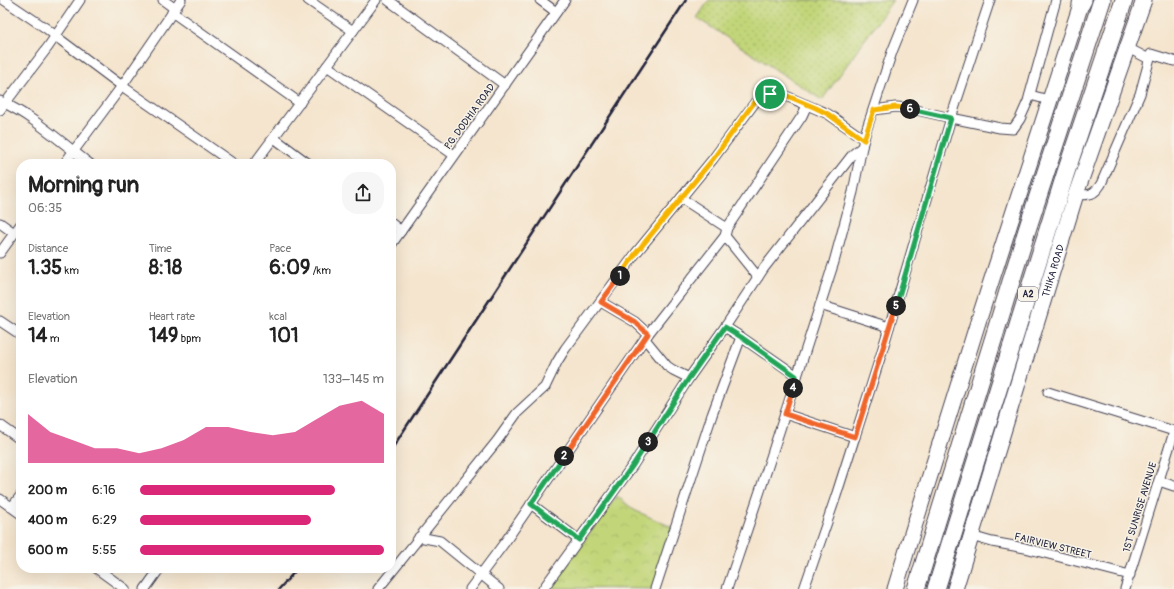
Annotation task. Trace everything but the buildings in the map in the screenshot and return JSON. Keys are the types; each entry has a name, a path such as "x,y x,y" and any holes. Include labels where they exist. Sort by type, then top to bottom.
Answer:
{"highway":[{"name":"A2","path":"916,589 1027,230 1102,0"},
{"name":"THIKA ROAD","path":"936,589 1065,175 1124,0"}],"main road":[{"name":"THIKA ROAD","path":"955,587 1076,194 1144,0"},
{"path":"895,589 1049,100 1082,1"}],"street":[{"path":"4,0 47,29 122,86 227,159"},
{"path":"80,0 55,36 2,104 12,106 35,121 83,159"},
{"path":"163,0 173,10 300,103"},
{"path":"68,159 122,86 181,0"},
{"path":"308,0 354,31"},
{"path":"258,159 376,0"},
{"path":"388,0 505,85"},
{"path":"540,0 556,12"},
{"name":"P.G. DODHIA ROAD","path":"396,238 565,0"},
{"path":"726,589 760,491 834,262 858,173 863,143 892,52 913,0"},
{"path":"804,589 836,496 890,327 951,118 990,0"},
{"path":"874,110 896,107 908,108 1000,128 1013,129 1020,119 1030,95 1056,0"},
{"path":"1128,48 1149,59"},
{"path":"1076,194 1087,196 1098,190 1140,94 1150,54 1174,61"},
{"path":"327,66 454,155"},
{"path":"396,566 497,441 517,413 545,387 565,349 636,253 713,159 758,97 770,94 785,95 828,114 863,143"},
{"path":"1030,95 1049,100"},
{"path":"470,589 531,504 647,336 726,232 802,116 807,105"},
{"path":"274,138 302,159"},
{"path":"543,589 633,465 689,378 725,327 758,276 852,154 863,143"},
{"path":"841,169 858,173"},
{"path":"681,198 726,232 758,276"},
{"path":"0,224 16,227"},
{"path":"396,227 401,231"},
{"path":"0,253 16,232"},
{"path":"601,302 635,322 647,336 667,366 689,378"},
{"path":"820,305 890,327"},
{"path":"0,320 16,331"},
{"path":"725,327 796,376"},
{"path":"655,589 712,415 741,337"},
{"path":"1048,392 1174,432"},
{"path":"785,414 855,437"},
{"path":"0,425 16,436"},
{"name":"1ST SUNRISE AVENUE","path":"1125,589 1174,432"},
{"path":"1159,482 1174,486"},
{"path":"0,499 16,510"},
{"path":"12,507 16,502"},
{"path":"531,504 579,540"},
{"name":"FAIRVIEW STREET","path":"971,536 992,542 1025,548 1130,575"},
{"path":"419,537 440,541 499,589"},
{"path":"103,573 125,589"},
{"path":"145,589 156,573"},
{"path":"378,589 391,573"}],"green space":[{"path":"709,0 893,0 822,100 697,18"},
{"path":"617,496 634,510 676,529 655,589 550,588"}],"railway":[{"path":"396,442 686,0"},
{"path":"279,589 293,573"}],"route":[{"path":"770,94 785,95 816,108 828,114 864,140 874,110 896,107 908,108 951,118 855,437 785,414 796,376 725,327 689,378 633,465 579,540 531,504 648,334 625,315 601,302 636,253 713,159 758,97 770,94"}]}
